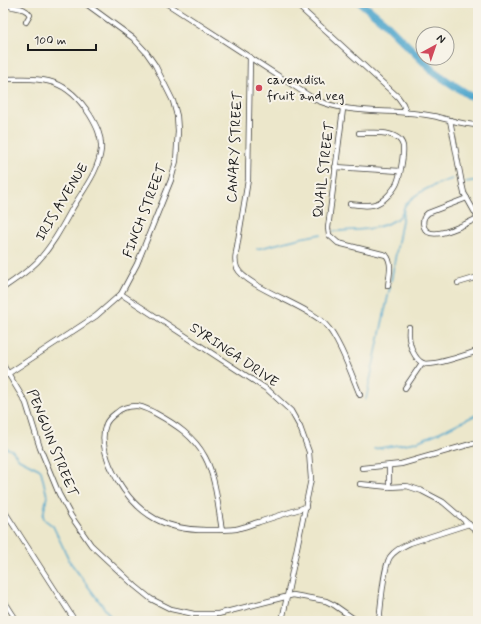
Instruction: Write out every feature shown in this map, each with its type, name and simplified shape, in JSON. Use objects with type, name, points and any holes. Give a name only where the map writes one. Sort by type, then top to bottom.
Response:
[{"type":"street","points":[[4,3],[8,6],[27,11],[30,15],[26,22]]},
{"type":"street","name":"FINCH STREET","points":[[3,377],[96,316],[116,300],[121,294],[137,264],[171,180],[178,146],[177,116],[173,101],[155,65],[139,44],[85,3]]},
{"type":"street","points":[[166,3],[314,99],[325,104],[343,109],[433,116],[464,124],[478,125]]},
{"type":"street","points":[[295,3],[398,97],[403,104],[406,113]]},
{"type":"street","name":"CANARY STREET","points":[[250,57],[248,180],[235,260],[238,269],[251,280],[313,315],[326,325],[338,345],[360,395]]},
{"type":"street","name":"IRIS AVENUE","points":[[3,79],[30,78],[49,81],[71,91],[84,105],[96,124],[101,141],[101,149],[97,166],[45,253],[30,268],[3,288]]},
{"type":"street","name":"QUAIL STREET","points":[[343,109],[328,228],[329,235],[338,243],[386,255],[390,260],[388,286]]},
{"type":"street","points":[[450,120],[460,176],[467,198],[478,218],[457,228],[435,234],[429,233],[424,227],[424,217],[428,213],[467,198]]},
{"type":"street","points":[[350,204],[373,205],[381,202],[396,185],[403,152],[403,145],[399,139],[391,134],[359,133]]},
{"type":"street","points":[[335,167],[400,171]]},
{"type":"street","points":[[458,283],[478,277]]},
{"type":"street","name":"SYRINGA DRIVE","points":[[121,294],[268,390],[291,411],[305,438],[309,452],[311,479],[282,621]]},
{"type":"street","points":[[409,328],[408,336],[410,345],[417,358],[422,363],[435,364],[478,351]]},
{"type":"street","points":[[405,388],[422,363]]},
{"type":"street","name":"PENGUIN STREET","points":[[3,365],[26,404],[40,448],[59,494],[71,516],[91,546],[135,586],[152,599],[171,609],[194,614],[218,614],[293,595],[326,601],[357,621]]},
{"type":"street","points":[[222,530],[208,463],[194,441],[171,422],[151,411],[136,406],[120,410],[111,416],[106,424],[103,435],[111,469],[131,500],[147,515],[163,524],[188,530],[222,530],[237,529],[306,507]]},
{"type":"street","points":[[362,468],[389,466],[408,462],[478,442]]},
{"type":"street","points":[[389,466],[389,487]]},
{"type":"street","points":[[360,484],[389,487],[407,486],[422,491],[443,502],[478,532]]},
{"type":"street","points":[[3,509],[75,621]]},
{"type":"street","points":[[379,621],[386,565],[393,553],[410,543],[468,524]]},
{"type":"street","points":[[3,599],[17,621]]},
{"type":"waterway","points":[[361,3],[383,21],[435,73],[478,101]]},
{"type":"waterway","points":[[334,231],[374,228],[389,223],[399,218],[410,199],[433,186],[452,179]]},
{"type":"waterway","points":[[466,182],[478,180]]},
{"type":"waterway","points":[[391,281],[404,209]]},
{"type":"waterway","points":[[257,249],[321,234]]},
{"type":"waterway","points":[[366,399],[390,287]]},
{"type":"waterway","points":[[374,449],[416,442],[478,414]]},
{"type":"waterway","points":[[3,447],[12,450],[19,459],[41,471],[47,496],[43,516],[45,520],[53,526],[70,562],[114,621]]},
{"type":"place","name":"cavendish fruit and veg","points":[[259,88]]}]
